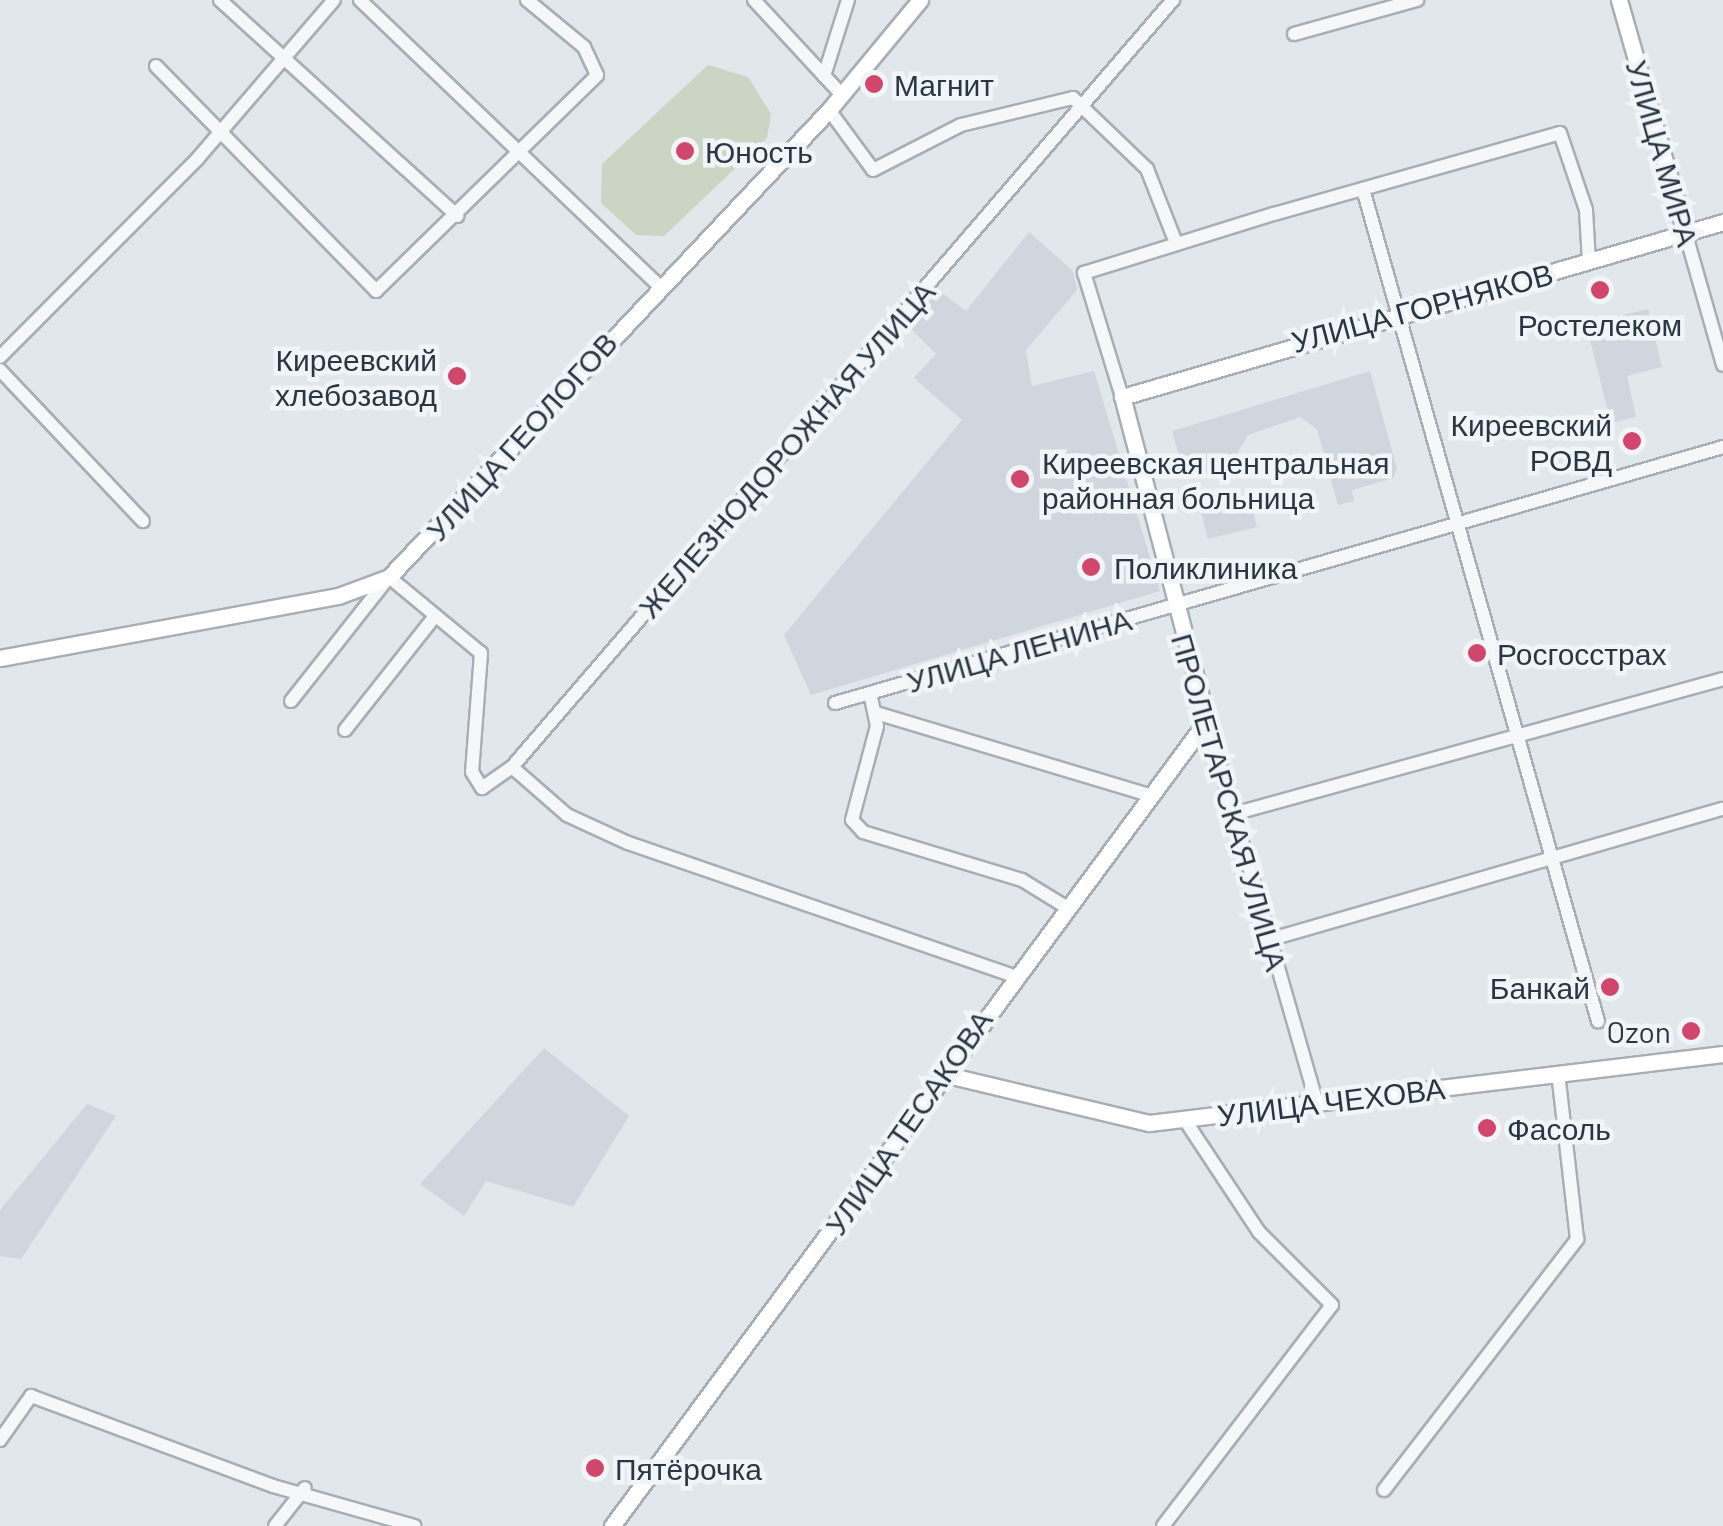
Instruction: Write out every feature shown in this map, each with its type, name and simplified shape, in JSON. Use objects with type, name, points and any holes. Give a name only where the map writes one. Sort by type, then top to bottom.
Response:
[{"type":"main road","name":"УЛИЦА ГЕОЛОГОВ","points":[[0,658],[338,596],[389,577],[658,285],[829,110],[920,0]]},
{"type":"main road","name":"УЛИЦА МИРА","points":[[1620,0],[1686,235]]},
{"type":"main road","name":"УЛИЦА ГОРНЯКОВ","points":[[1122,397],[1399,312],[1723,222]]},
{"type":"main road","name":"ПРОЛЕТАРСКАЯ УЛИЦА","points":[[1122,397],[1207,720]]},
{"type":"main road","name":"УЛИЦА ТЕСАКОВА","points":[[612,1526],[1011,975],[1207,720]]},
{"type":"main road","name":"УЛИЦА ЧЕХОВА","points":[[943,1074],[1125,1120],[1185,1120],[1316,1100],[1723,1054]]},
{"type":"street","points":[[220,0],[458,216]]},
{"type":"street","points":[[0,357],[217,132],[334,0]]},
{"type":"street","points":[[360,0],[520,147],[658,285]]},
{"type":"street","points":[[156,66],[376,291],[458,216],[595,67],[527,0]]},
{"type":"street","points":[[754,0],[842,94]]},
{"type":"street","points":[[824,76],[848,0]]},
{"type":"street","name":"ЖЕЛЕЗНОДОРОЖНАЯ УЛИЦА","points":[[436,616],[481,654],[472,772],[482,788],[512,767],[1173,0]]},
{"type":"street","points":[[1294,34],[1418,0]]},
{"type":"street","points":[[829,110],[872,170],[961,125],[1064,96],[1084,104],[1147,169],[1176,243],[1560,133],[1586,210],[1589,262]]},
{"type":"street","points":[[1363,189],[1598,1021]]},
{"type":"street","name":"УЛИЦА МИРА","points":[[1686,235],[1723,364]]},
{"type":"street","name":"ПРОЛЕТАРСКАЯ УЛИЦА","points":[[1122,397],[1084,273],[1176,243]]},
{"type":"street","points":[[0,370],[143,521]]},
{"type":"street","name":"УЛИЦА ЛЕНИНА","points":[[835,703],[1723,447]]},
{"type":"street","points":[[291,702],[389,577],[436,616],[345,730]]},
{"type":"street","points":[[1233,814],[1723,679]]},
{"type":"street","points":[[870,694],[876,713],[852,820],[862,832],[1022,880],[1063,905]]},
{"type":"street","points":[[876,713],[1150,795]]},
{"type":"street","name":"ПРОЛЕТАРСКАЯ УЛИЦА","points":[[1207,720],[1316,1100]]},
{"type":"street","points":[[512,767],[566,815],[628,843],[1011,975]]},
{"type":"street","points":[[1268,940],[1723,808]]},
{"type":"street","points":[[1384,1490],[1577,1239],[1558,1073]]},
{"type":"street","points":[[1164,1526],[1332,1304],[1259,1232],[1185,1120]]},
{"type":"street","points":[[0,1440],[31,1396],[273,1486],[304,1488],[391,1523],[414,1526]]},
{"type":"street","points":[[275,1526],[304,1488]]},
{"type":"shaded area","name":"Киреевская центральная районная больница","points":[[1029,232],[1073,271],[1077,290],[1026,350],[1032,386],[1094,371],[1160,591],[811,695],[784,635],[962,420],[914,378],[936,354],[907,325],[938,290],[966,311]]},
{"type":"shaded area","points":[[1648,309],[1662,367],[1627,376],[1636,417],[1611,423],[1586,324]]},
{"type":"shaded area","points":[[1370,371],[1397,469],[1393,478],[1352,490],[1354,501],[1338,505],[1317,429],[1300,417],[1248,435],[1231,464],[1185,478],[1172,431]]},
{"type":"shaded area","points":[[1249,495],[1257,527],[1208,539],[1200,507]]},
{"type":"shaded area","points":[[544,1048],[629,1116],[573,1207],[486,1181],[464,1216],[420,1184]]},
{"type":"shaded area","points":[[87,1104],[116,1116],[21,1259],[0,1256],[0,1210]]},
{"type":"green space","name":"Юность","points":[[708,65],[748,77],[771,114],[767,138],[664,236],[636,235],[601,203],[602,164]]},
{"type":"place","name":"Магнит","points":[[874,84]]},
{"type":"place","name":"Юность","points":[[685,151]]},
{"type":"place","name":"Ростелеком","points":[[1600,290]]},
{"type":"place","name":"Киреевский хлебозавод","points":[[457,376]]},
{"type":"place","name":"Киреевский РОВД","points":[[1632,441]]},
{"type":"place","name":"Киреевская центральная районная больница","points":[[1020,479]]},
{"type":"place","name":"Поликлиника","points":[[1091,567]]},
{"type":"place","name":"Росгосстрах","points":[[1477,653]]},
{"type":"place","name":"Банкай","points":[[1610,987]]},
{"type":"place","name":"Ozon","points":[[1691,1031]]},
{"type":"place","name":"Фасоль","points":[[1487,1128]]},
{"type":"place","name":"Пятёрочка","points":[[595,1468]]}]
